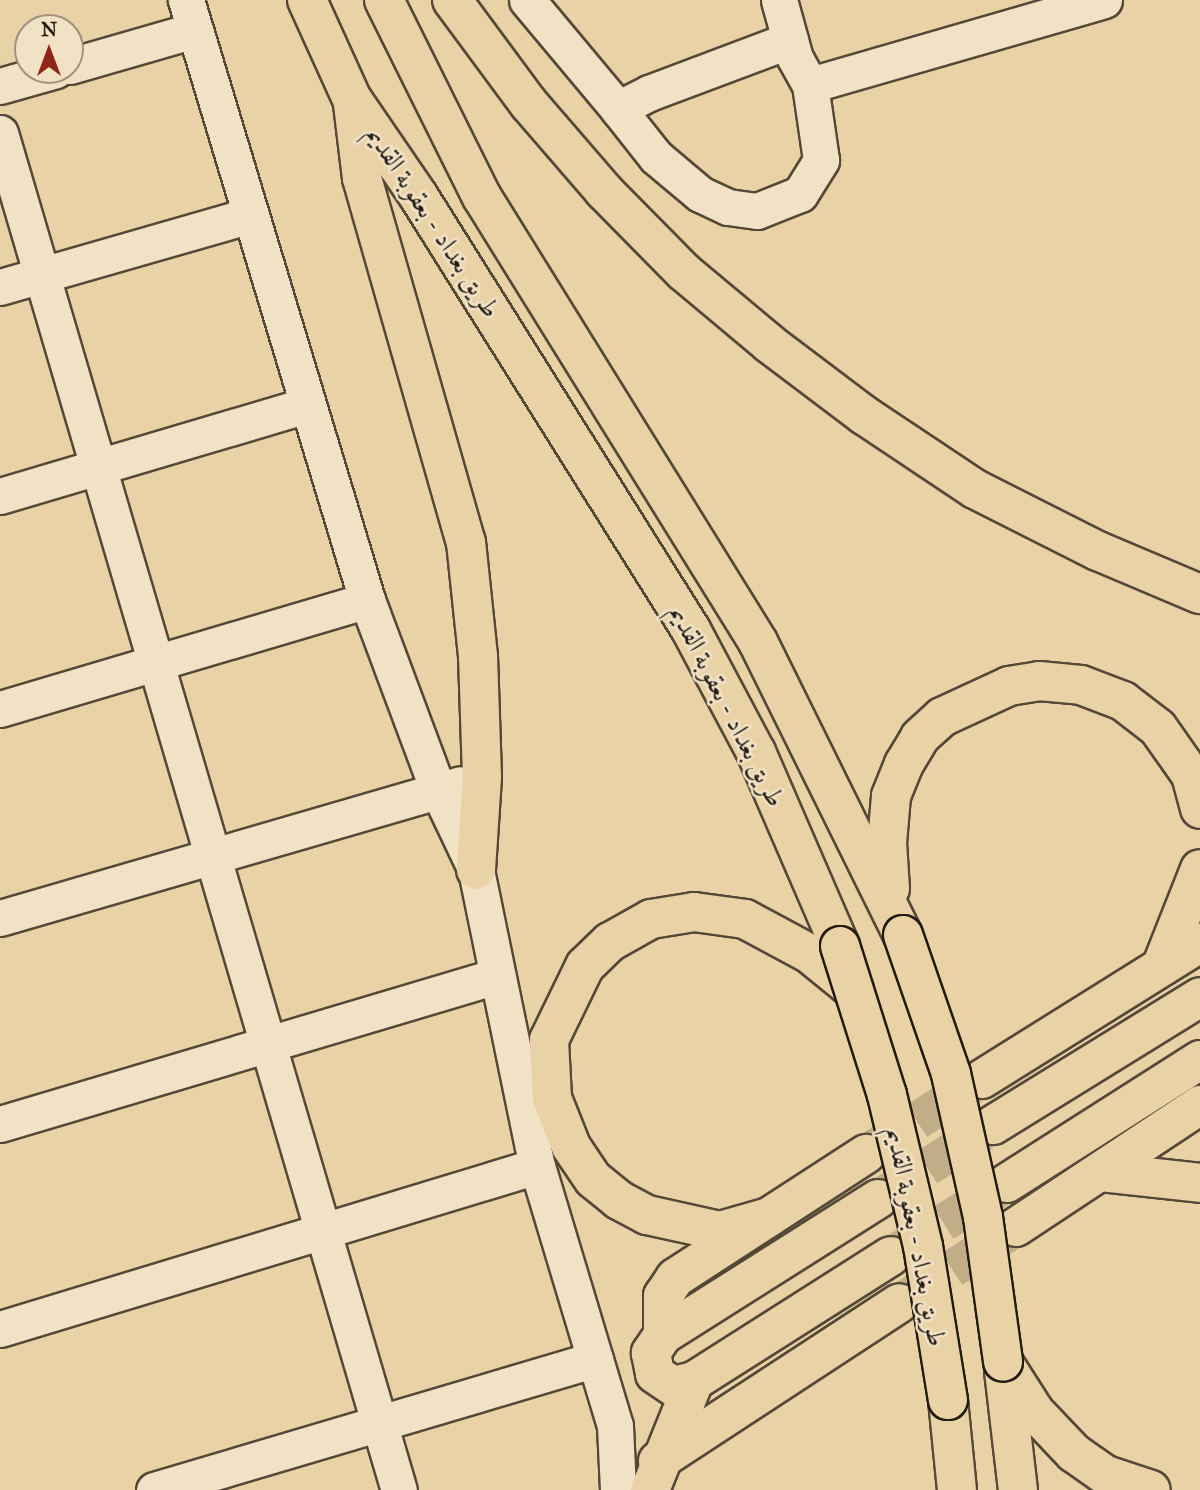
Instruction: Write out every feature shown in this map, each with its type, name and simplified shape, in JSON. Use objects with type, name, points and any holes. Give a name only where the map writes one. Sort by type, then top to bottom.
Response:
[{"type":"main road","name":"طريق بغداد - بعقوبة القديم","points":[[307,0],[352,99],[691,630],[756,752],[840,946],[887,1095],[923,1246],[957,1490]]},
{"type":"main road","name":"طريق بغداد - بعقوبة القديم","points":[[384,0],[482,197],[758,642],[891,905],[951,1074],[983,1217],[1018,1490]]},
{"type":"main road","points":[[452,0],[529,104],[604,191],[684,272],[770,344],[864,415],[975,488],[1098,551],[1200,594]]},
{"type":"main road","points":[[352,99],[362,178],[466,542],[478,656],[482,778],[476,870]]},
{"type":"main road","points":[[891,905],[887,844],[891,796],[919,737],[942,716],[979,696],[1039,681],[1081,685],[1123,701],[1158,728],[1191,775],[1200,809]]},
{"type":"main road","points":[[1162,965],[1200,869]]},
{"type":"main road","points":[[769,1217],[720,1231],[647,1215],[593,1179],[570,1146],[552,1098],[549,1040],[584,966],[610,942],[651,919],[694,912],[745,919],[810,954],[854,990]]},
{"type":"main road","points":[[982,1079],[1200,943]]},
{"type":"main road","points":[[993,1125],[1200,997]]},
{"type":"main road","points":[[1007,1182],[1200,1060]]},
{"type":"main road","points":[[1016,1227],[1200,1105]]},
{"type":"main road","points":[[663,1335],[662,1304],[670,1283],[866,1154]]},
{"type":"main road","points":[[1101,1172],[1200,1183]]},
{"type":"main road","points":[[878,1199],[663,1335],[651,1353],[655,1374],[673,1385],[694,1381],[891,1256]]},
{"type":"main road","points":[[654,1476],[899,1303]]},
{"type":"main road","points":[[1003,1362],[1035,1412],[1074,1453],[1106,1475],[1151,1490]]},
{"type":"main road","points":[[654,1476],[694,1381]]},
{"type":"street","points":[[527,0],[656,157],[700,194],[728,207],[757,211],[800,194],[821,160],[810,85],[790,40],[779,0]]},
{"type":"street","points":[[810,85],[1104,0]]},
{"type":"street","points":[[84,60],[190,15],[367,600],[438,790],[476,870],[537,1166],[615,1426],[618,1490]]},
{"type":"street","points":[[618,109],[790,40]]},
{"type":"street","points":[[0,133],[400,1490]]},
{"type":"street","points":[[0,287],[251,215]]},
{"type":"street","points":[[0,496],[308,405]]},
{"type":"street","points":[[0,709],[367,600]]},
{"type":"street","points":[[0,918],[482,778]]},
{"type":"street","points":[[0,1124],[497,976]]},
{"type":"street","points":[[0,1329],[537,1166]]},
{"type":"street","points":[[154,1490],[595,1359]]},
{"type":"tunnel","points":[[869,1152],[982,1079]]},
{"type":"tunnel","points":[[879,1198],[993,1125]]},
{"type":"tunnel","points":[[895,1253],[1007,1183]]},
{"type":"tunnel","points":[[904,1300],[1012,1230]]}]
